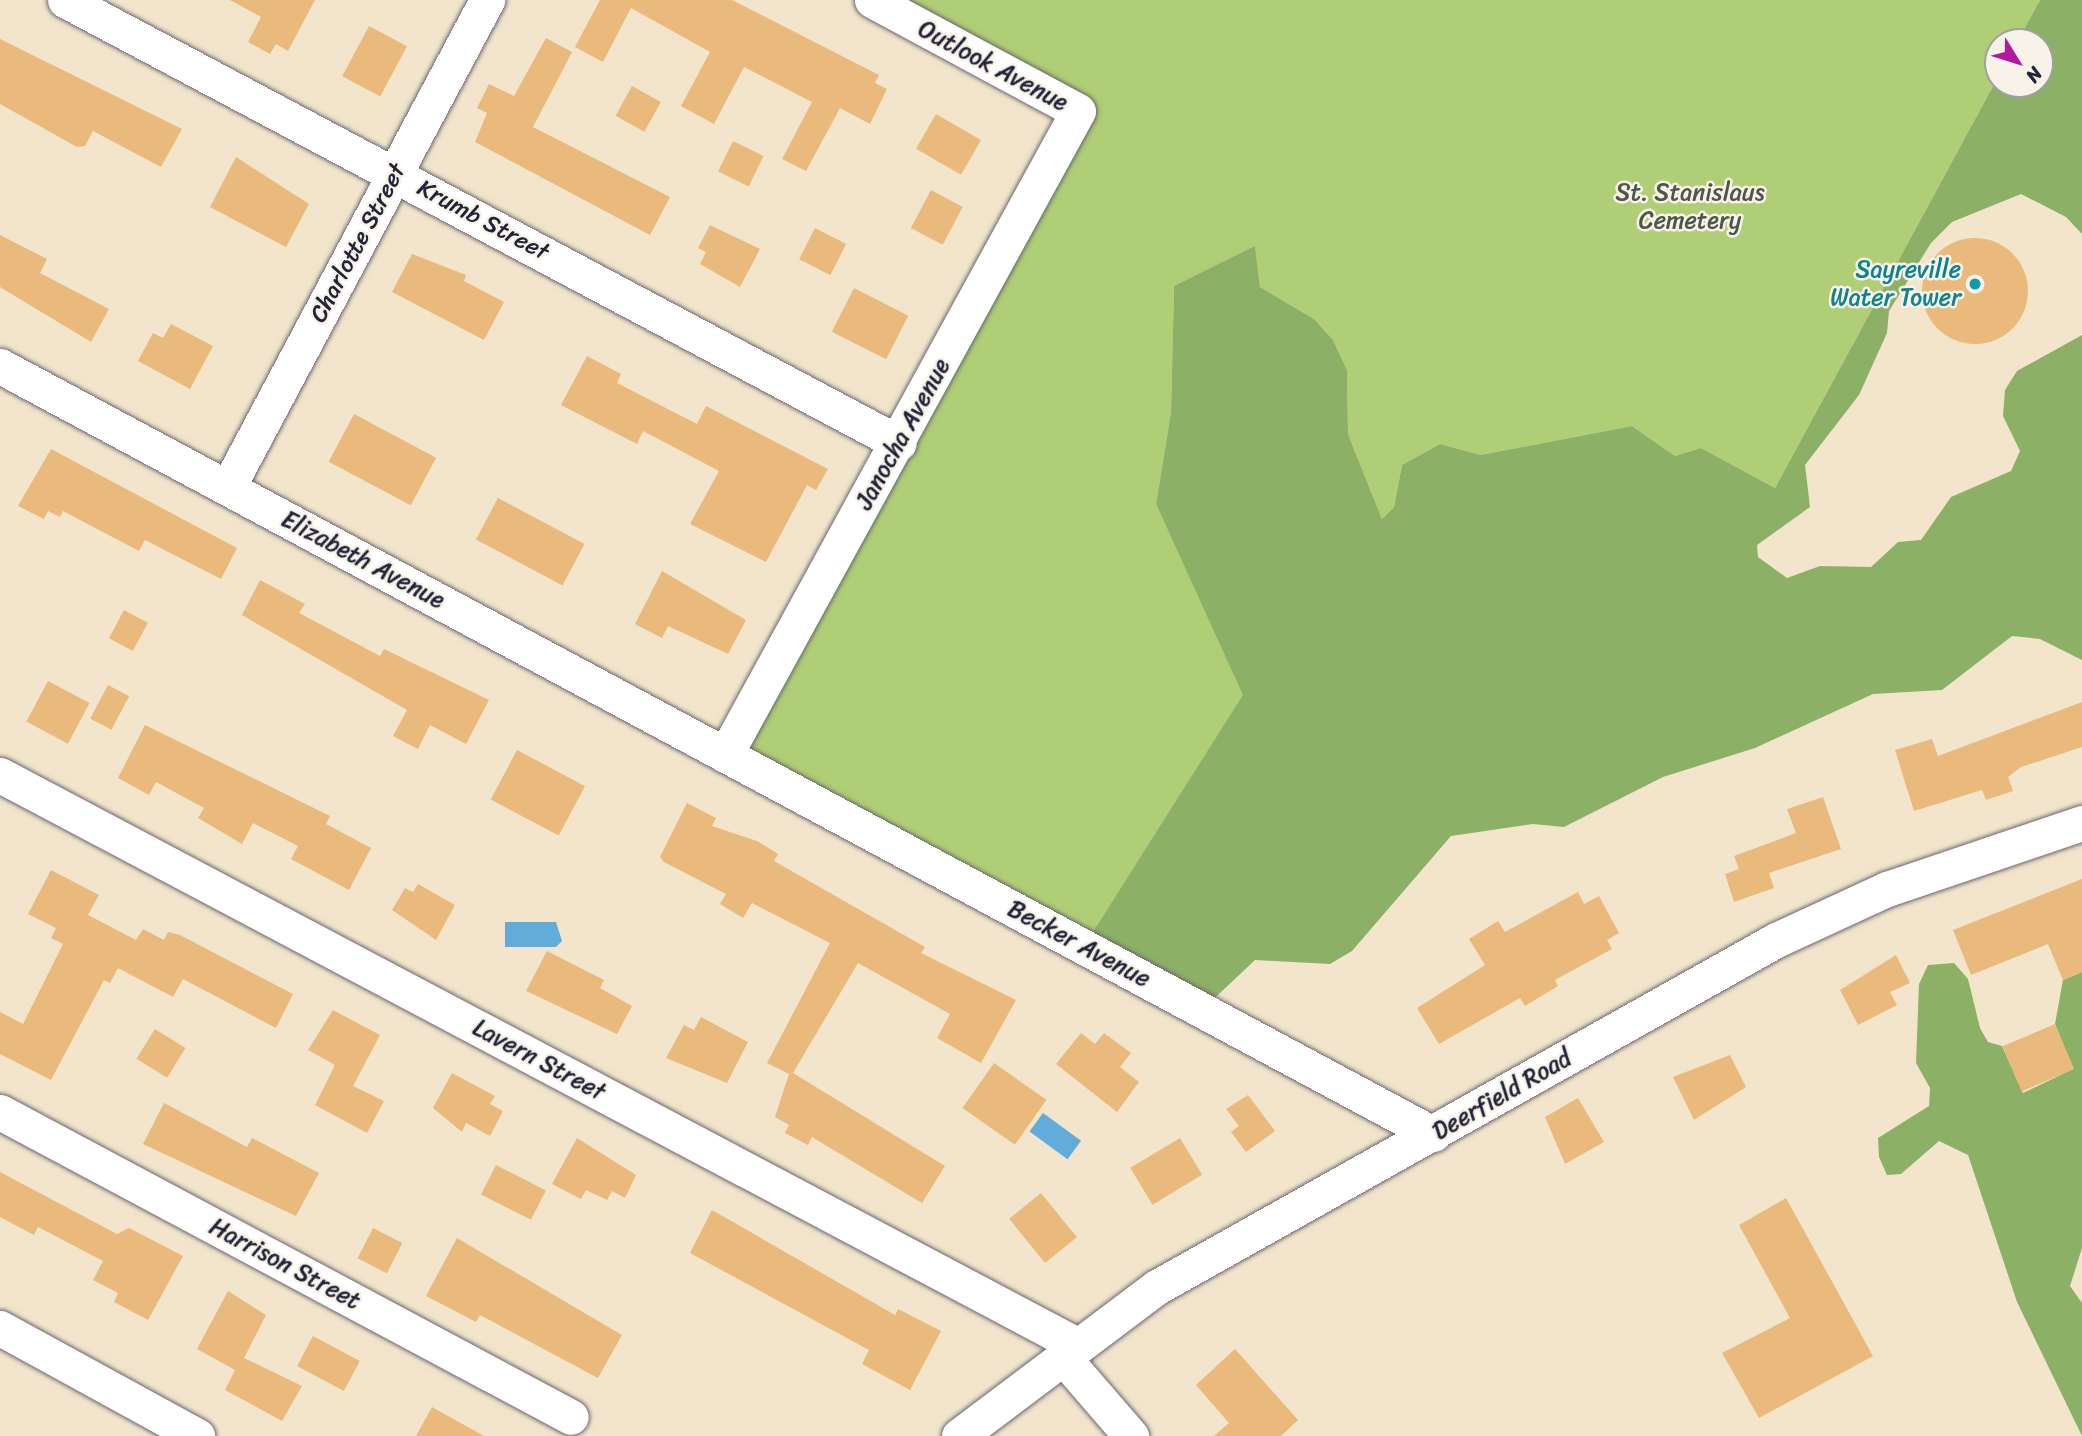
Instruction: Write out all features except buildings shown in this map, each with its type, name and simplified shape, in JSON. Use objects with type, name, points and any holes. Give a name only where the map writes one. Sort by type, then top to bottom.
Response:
[{"type":"street","name":"Krumb Street","points":[[65,0],[899,443]]},
{"type":"street","name":"Charlotte Street","points":[[228,487],[487,0]]},
{"type":"street","name":"Outlook Avenue","points":[[872,0],[1078,111]]},
{"type":"street","name":"Janocha Avenue","points":[[725,755],[899,443],[1078,111]]},
{"type":"street","name":"Elizabeth Avenue","points":[[0,366],[725,755]]},
{"type":"street","name":"Becker Avenue","points":[[725,755],[1433,1134]]},
{"type":"street","name":"Lavern Street","points":[[0,775],[1070,1351]]},
{"type":"street","name":"Deerfield Road","points":[[959,1436],[1157,1287],[1776,940],[1887,889],[2082,822]]},
{"type":"street","name":"Harrison Street","points":[[0,1112],[571,1417]]},
{"type":"street","points":[[0,1328],[197,1436]]},
{"type":"street","points":[[1070,1351],[1131,1436]]},
{"type":"green space","name":"St. Stanislaus Cemetery","points":[[872,0],[2040,0],[2025,28],[1984,28],[1984,98],[1987,98],[1775,488],[1701,448],[1675,456],[1632,426],[1481,455],[1440,444],[1402,465],[1394,507],[1382,519],[1348,434],[1347,370],[1333,340],[1314,319],[1260,287],[1255,247],[1174,286],[1171,412],[1156,504],[1244,695],[1084,946],[725,755],[1078,112]]},
{"type":"green space","points":[[2040,0],[2082,0],[2082,234],[2066,217],[2021,194],[1952,222],[1931,243],[1889,311],[1887,333],[1859,395],[1805,465],[1810,507],[1757,545],[1758,557],[1787,578],[1820,566],[1871,567],[1898,542],[1921,540],[1951,497],[2011,471],[2020,451],[2003,416],[2005,390],[2017,371],[2082,335],[2082,660],[2040,639],[2012,636],[1942,690],[1873,694],[1755,748],[1663,777],[1564,827],[1533,824],[1451,836],[1352,951],[1330,964],[1255,960],[1202,1010],[1084,946],[1243,695],[1156,504],[1171,412],[1174,286],[1255,246],[1260,287],[1314,319],[1333,340],[1347,370],[1348,434],[1382,519],[1394,507],[1402,465],[1440,444],[1481,455],[1632,426],[1675,456],[1701,448],[1775,488],[1987,98],[2054,98],[2054,28],[2025,28]]},
{"type":"green space","points":[[1954,963],[1968,979],[1980,1028],[1988,1042],[2002,1046],[2023,1093],[2073,1069],[2055,1024],[2063,980],[2082,972],[2082,1248],[2070,1286],[2082,1303],[2082,1436],[2017,1302],[1968,1155],[1939,1141],[1901,1174],[1887,1175],[1879,1157],[1878,1138],[1929,1106],[1930,1088],[1916,1063],[1919,984],[1928,965]]},
{"type":"water","points":[[505,922],[556,922],[562,941],[556,947],[505,947]]},
{"type":"water","points":[[1043,1113],[1081,1141],[1068,1159],[1029,1132]]},
{"type":"place","name":"Sayreville Water Tower","points":[[1975,284]]}]
